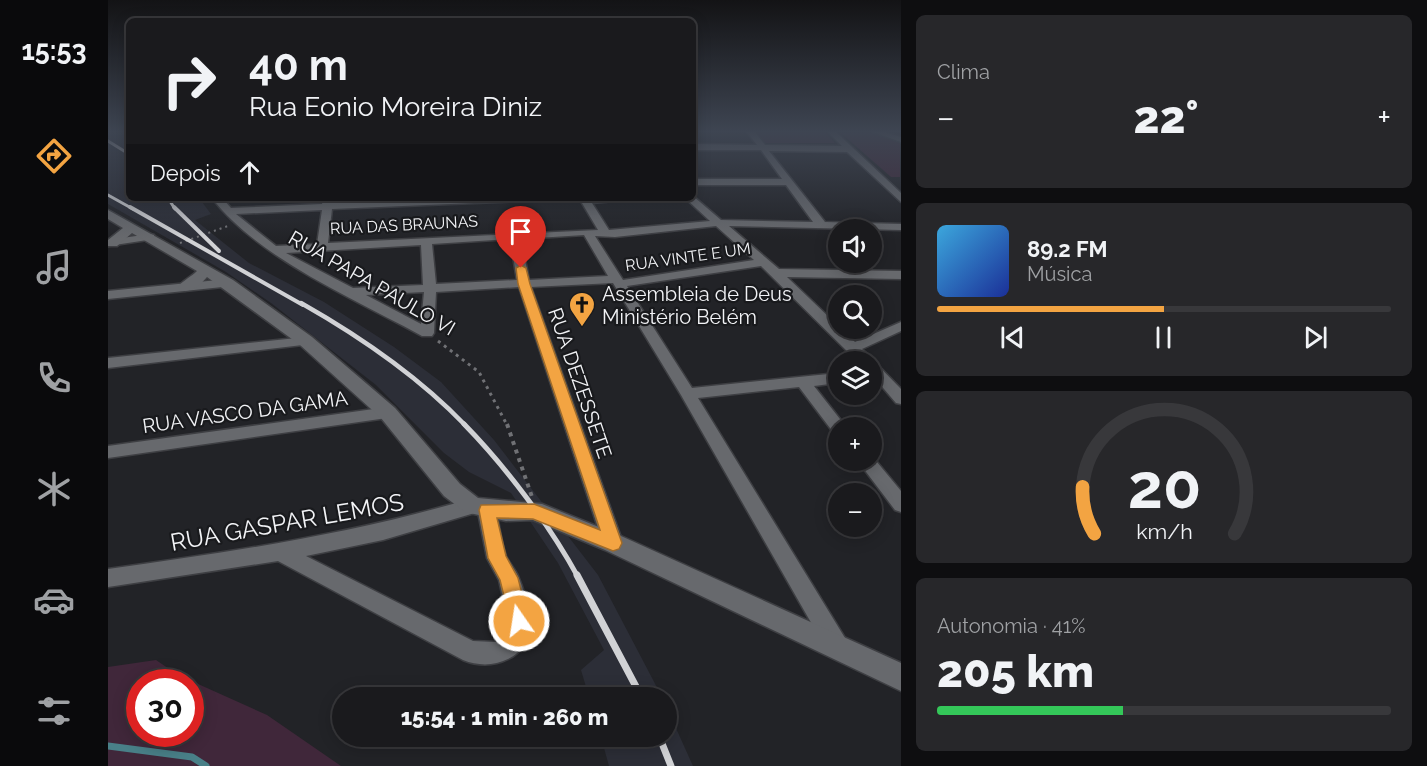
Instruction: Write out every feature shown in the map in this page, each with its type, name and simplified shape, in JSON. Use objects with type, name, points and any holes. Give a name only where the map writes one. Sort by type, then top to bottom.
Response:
[{"type":"main road","points":[[108,214],[228,283],[306,341],[387,413],[452,490],[480,508],[534,512],[613,543],[900,676]]},
{"type":"main road","points":[[110,243],[132,227]]},
{"type":"main road","points":[[185,287],[206,270]]},
{"type":"street","points":[[778,168],[822,226]]},
{"type":"street","points":[[870,168],[900,199]]},
{"type":"street","points":[[882,179],[900,179]]},
{"type":"street","points":[[696,182],[789,182]]},
{"type":"street","name":"RUA PAPA PAULO VI","points":[[220,201],[226,211],[273,250],[427,333]]},
{"type":"street","points":[[226,211],[328,203],[406,201]]},
{"type":"street","points":[[587,201],[606,234]]},
{"type":"street","points":[[693,201],[776,273],[858,351]]},
{"type":"street","points":[[322,247],[328,203]]},
{"type":"street","name":"RUA DAS BRAUNAS","points":[[273,250],[587,232],[606,234],[716,223],[900,227]]},
{"type":"street","points":[[587,232],[688,394],[838,648]]},
{"type":"street","name":"RUA DEZESSETE","points":[[514,236],[524,284],[613,543]]},
{"type":"street","points":[[110,243],[150,237]]},
{"type":"street","points":[[426,240],[430,289],[427,333]]},
{"type":"street","name":"RUA VINTE E UM","points":[[352,292],[617,281],[763,262]]},
{"type":"street","points":[[776,273],[900,276]]},
{"type":"street","points":[[108,295],[228,283]]},
{"type":"street","points":[[855,347],[900,326]]},
{"type":"street","points":[[108,363],[306,341]]},
{"type":"street","points":[[688,394],[828,379]]},
{"type":"street","points":[[882,379],[900,399]]},
{"type":"street","points":[[803,382],[830,417]]},
{"type":"street","name":"RUA VASCO DA GAMA","points":[[108,452],[387,413]]},
{"type":"street","points":[[874,471],[900,505]]},
{"type":"street","points":[[283,554],[471,652],[496,653],[509,647],[516,640],[519,621],[509,578],[497,558],[480,508]]},
{"type":"street","name":"RUA GASPAR LEMOS","points":[[108,578],[283,554],[480,508]]},
{"type":"path","points":[[167,248],[238,222]]},
{"type":"path","name":"RUA PAPA PAULO VI","points":[[427,333],[477,370],[487,386],[528,478],[534,512]]},
{"type":"shaded area","points":[[108,168],[126,168],[126,201],[201,201],[211,214],[195,220],[249,263],[324,302],[394,347],[441,382],[494,440],[598,575],[657,687],[586,687],[581,670],[604,650],[558,563],[511,493],[469,472],[444,453],[376,385],[271,303],[226,272],[108,204]]},
{"type":"shaded area","points":[[880,168],[900,168],[900,177],[891,177]]},
{"type":"shaded area","points":[[156,660],[169,669],[126,669],[126,747],[204,747],[204,687],[267,715],[341,766],[108,766],[108,667]]},
{"type":"shaded area","points":[[677,730],[693,766],[609,766],[604,747],[677,747]]},
{"type":"waterway","points":[[108,746],[192,757],[206,766]]},
{"type":"railway","points":[[108,195],[133,209]]},
{"type":"railway","points":[[170,201],[175,209]]},
{"type":"railway","points":[[130,207],[303,305]]},
{"type":"railway","points":[[174,207],[219,251]]},
{"type":"railway","points":[[301,303],[388,358],[428,390],[464,424]]},
{"type":"railway","points":[[464,424],[526,497],[578,577]]},
{"type":"railway","points":[[577,575],[636,687]]},
{"type":"railway","points":[[663,747],[671,766]]},
{"type":"place","name":"Assembleia de Deus Ministério Belém","points":[[582,328]]},
{"type":"route","points":[[519,621],[509,578],[497,558],[487,510],[534,512],[613,543],[524,284],[521,268]]}]
